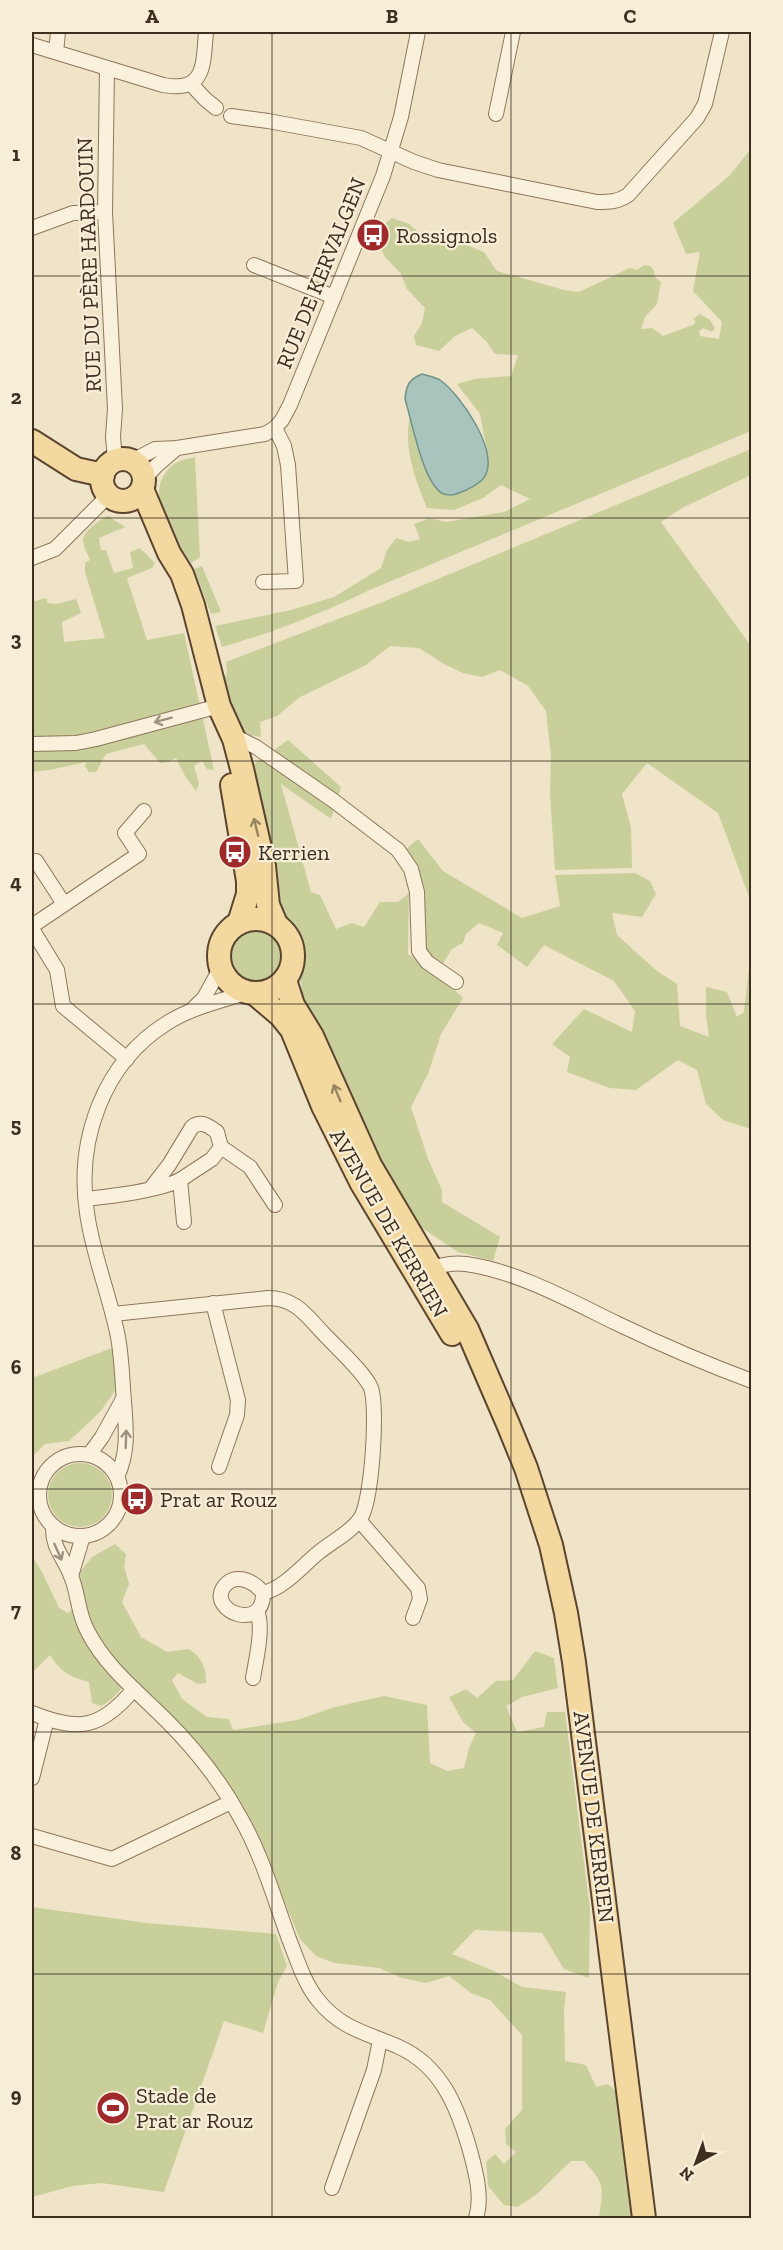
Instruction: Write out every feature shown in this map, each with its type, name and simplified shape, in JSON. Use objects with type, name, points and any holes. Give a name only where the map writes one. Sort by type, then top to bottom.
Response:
[{"type":"main road","points":[[32,441],[76,469],[123,480],[169,553],[188,589],[228,739],[261,850],[268,905],[276,924],[291,944],[293,956],[291,969],[285,980],[266,992],[251,993],[231,984],[221,967],[219,957],[220,946],[231,929],[239,923],[258,919],[276,924]]},
{"type":"main road","points":[[228,739],[248,881],[248,894],[239,923]]},
{"type":"main road","name":"AVENUE DE KERRIEN","points":[[285,980],[290,998],[312,1036],[370,1165],[424,1272],[508,1424],[526,1468],[545,1527],[566,1613],[576,1674],[644,2218]]},
{"type":"main road","name":"AVENUE DE KERRIEN","points":[[251,993],[280,1015],[292,1030],[323,1106],[361,1182],[424,1272]]},
{"type":"street","points":[[56,52],[58,32]]},
{"type":"street","points":[[32,45],[163,85],[181,87],[191,84],[201,71],[206,32]]},
{"type":"street","name":"RUE DE KERVALGEN","points":[[275,428],[290,405],[382,176],[401,117],[418,32]]},
{"type":"street","points":[[496,114],[513,32]]},
{"type":"street","points":[[231,116],[361,138],[414,162],[456,173],[597,202],[620,200],[640,182],[697,118],[708,95],[722,32]]},
{"type":"street","name":"RUE DU PÈRE HARDOUIN","points":[[107,68],[105,212],[114,432],[123,480]]},
{"type":"street","points":[[191,84],[216,108]]},
{"type":"street","points":[[32,228],[80,212],[105,212]]},
{"type":"street","points":[[254,265],[333,297]]},
{"type":"street","points":[[32,558],[55,549],[155,448],[177,448],[196,443],[258,436],[275,428],[284,446],[288,465],[296,581],[263,582]]},
{"type":"street","points":[[123,480],[156,466],[177,448]]},
{"type":"street","points":[[32,744],[96,739],[218,703]]},
{"type":"street","points":[[228,739],[245,741],[256,747],[334,801],[398,850],[411,869],[417,892],[419,951],[427,962],[456,982]]},
{"type":"street","points":[[127,1059],[63,1006],[57,970],[32,928],[139,854],[125,833],[144,811]]},
{"type":"street","points":[[32,864],[36,861],[64,904]]},
{"type":"street","points":[[117,1477],[123,1465],[127,1443],[123,1371],[112,1314],[91,1238],[86,1199],[85,1162],[91,1126],[105,1090],[127,1059],[155,1032],[191,1010],[204,998],[221,967]]},
{"type":"street","points":[[191,1010],[251,993]]},
{"type":"street","points":[[152,1188],[169,1165],[189,1130],[195,1125],[206,1124],[217,1132],[221,1147],[250,1167],[275,1205]]},
{"type":"street","points":[[86,1199],[152,1188],[180,1180],[212,1159],[221,1147]]},
{"type":"street","points":[[180,1180],[184,1222]]},
{"type":"street","points":[[424,1272],[447,1264],[466,1264],[518,1279],[752,1381]]},
{"type":"street","points":[[112,1314],[268,1298],[286,1300],[305,1314],[371,1387],[374,1410],[368,1500],[360,1520],[276,1588],[263,1593]]},
{"type":"street","points":[[213,1303],[238,1400],[237,1415],[219,1467]]},
{"type":"street","points":[[89,1455],[123,1399]]},
{"type":"street","points":[[32,1522],[50,1523],[72,1536],[83,1536],[101,1531],[114,1518],[120,1501],[121,1492],[117,1477],[104,1462],[89,1455],[77,1454],[58,1459],[36,1486],[40,1508],[50,1523],[55,1546],[71,1576],[78,1608],[88,1633],[106,1659],[189,1745],[231,1802],[252,1841],[299,1966],[316,1998],[347,2026],[414,2056],[434,2073],[449,2092],[461,2122],[475,2172],[479,2203],[476,2218]]},
{"type":"street","points":[[360,1520],[418,1588],[420,1599],[413,1618]]},
{"type":"street","points":[[71,1576],[83,1536]]},
{"type":"street","points":[[243,1579],[252,1582],[263,1593],[263,1601],[257,1611],[251,1615],[236,1612],[215,1599],[228,1582],[243,1579]]},
{"type":"street","points":[[253,1678],[260,1627],[257,1611]]},
{"type":"street","points":[[32,1713],[66,1724],[94,1722],[108,1714],[134,1689]]},
{"type":"street","points":[[32,1778],[46,1719]]},
{"type":"street","points":[[32,1836],[112,1859],[231,1802]]},
{"type":"street","points":[[332,2188],[374,2070],[380,2040]]},
{"type":"green space","points":[[751,149],[751,431],[317,614],[222,647],[215,626],[291,610],[334,597],[381,568],[387,550],[396,538],[409,542],[420,539],[414,524],[430,518],[446,522],[504,512],[530,499],[501,485],[483,498],[454,510],[427,508],[409,451],[410,416],[429,478],[489,462],[480,414],[457,384],[474,379],[511,376],[518,355],[495,354],[486,341],[472,328],[455,336],[439,351],[416,345],[414,336],[422,323],[425,308],[407,289],[401,274],[386,258],[376,241],[378,229],[392,218],[409,224],[421,234],[439,234],[484,252],[497,271],[564,290],[579,292],[630,268],[637,270],[644,265],[650,266],[655,277],[661,282],[657,304],[645,317],[641,329],[652,328],[663,336],[693,325],[696,322],[693,319],[700,314],[710,320],[715,328],[712,332],[703,328],[699,331],[700,336],[719,339],[722,322],[693,291],[700,252],[686,254],[673,223],[729,176]]},
{"type":"green space","points":[[751,449],[751,475],[682,508],[661,522],[751,646],[751,902],[718,813],[647,763],[622,794],[631,827],[632,868],[555,870],[550,795],[551,756],[546,711],[528,686],[500,670],[482,677],[463,673],[419,648],[390,646],[366,665],[300,697],[277,716],[260,722],[261,737],[244,734],[234,722],[222,683],[227,672],[226,662],[380,603]]},
{"type":"green space","points":[[195,457],[200,557],[191,563],[163,514],[159,501],[159,488],[164,476],[173,465]]},
{"type":"green space","points":[[108,516],[125,527],[99,538],[101,550],[106,550],[114,573],[133,568],[130,552],[140,548],[155,563],[152,568],[127,578],[147,640],[184,633],[214,770],[207,769],[202,761],[194,766],[199,784],[196,791],[176,758],[160,763],[144,744],[106,754],[96,772],[89,772],[85,766],[86,762],[32,772],[32,602],[46,598],[48,603],[56,604],[76,599],[81,613],[62,622],[64,642],[105,638],[85,572],[85,563],[90,560],[83,540],[89,529]]},
{"type":"green space","points":[[202,566],[221,612],[211,614],[194,569]]},
{"type":"green space","points":[[288,740],[341,787],[331,819],[281,784],[311,892],[320,895],[336,929],[351,923],[364,927],[380,902],[398,902],[409,893],[408,954],[421,964],[425,918],[424,886],[406,849],[418,839],[443,871],[522,918],[560,906],[555,875],[635,873],[650,881],[656,894],[642,917],[612,913],[617,935],[657,971],[677,984],[680,1026],[709,1037],[706,987],[727,992],[737,1017],[744,1012],[751,949],[751,1129],[723,1120],[706,1104],[697,1070],[678,1060],[636,1090],[610,1088],[567,1072],[570,1057],[552,1044],[584,1009],[632,1032],[635,1011],[614,981],[544,945],[527,967],[497,945],[503,933],[479,923],[466,934],[463,943],[452,949],[437,973],[463,998],[441,1034],[428,1074],[411,1107],[428,1159],[442,1190],[442,1202],[500,1237],[493,1261],[458,1252],[422,1228],[406,1213],[300,1005],[302,985],[296,969],[297,951],[276,902],[250,767]]},
{"type":"green space","points":[[250,928],[260,928],[270,932],[278,940],[282,955],[278,970],[270,978],[260,982],[250,982],[240,978],[232,970],[228,960],[228,950],[232,940],[240,932]]},
{"type":"green space","points":[[112,1348],[117,1388],[100,1412],[69,1441],[45,1444],[32,1457],[32,1378]]},
{"type":"green space","points":[[80,1463],[98,1469],[106,1477],[112,1495],[106,1513],[98,1521],[80,1527],[62,1521],[54,1513],[48,1495],[54,1477],[62,1469]]},
{"type":"green space","points":[[115,1544],[126,1554],[124,1566],[129,1584],[122,1602],[141,1637],[167,1652],[189,1649],[198,1656],[204,1668],[206,1683],[198,1684],[178,1673],[172,1680],[182,1699],[207,1717],[229,1719],[233,1730],[297,1720],[335,1707],[384,1696],[427,1705],[430,1763],[447,1771],[464,1768],[476,1733],[463,1722],[449,1697],[466,1689],[477,1698],[496,1681],[513,1680],[535,1651],[554,1658],[558,1688],[522,1697],[506,1706],[517,1732],[544,1727],[547,1712],[565,1712],[590,1909],[589,1978],[564,1969],[542,1933],[475,1930],[452,1954],[494,1971],[522,1987],[566,1992],[565,2061],[586,2065],[596,2087],[608,2084],[620,2095],[639,2218],[599,2218],[601,2187],[596,2176],[584,2161],[571,2161],[536,2195],[517,2207],[504,2205],[488,2186],[486,2162],[495,2154],[504,2164],[516,2152],[506,2144],[505,2129],[522,2110],[522,2035],[490,2000],[471,1993],[449,1976],[426,1983],[402,1978],[379,1968],[334,1963],[316,1956],[300,1939],[260,1843],[131,1678],[106,1704],[101,1706],[92,1703],[89,1682],[66,1673],[50,1655],[32,1673],[32,1556],[59,1608],[68,1613],[83,1599],[79,1573],[92,1557]]},
{"type":"green space","name":"Stade de Prat ar Rouz","points":[[32,1907],[147,1923],[276,1934],[287,1966],[278,1982],[263,2033],[224,2021],[164,2192],[101,2183],[73,2186],[32,2197]]},
{"type":"water","points":[[422,374],[438,379],[458,398],[476,426],[488,455],[488,468],[483,479],[456,494],[440,492],[432,483],[418,448],[405,399],[409,384]]},
{"type":"place","name":"Rossignols","points":[[373,235]]},
{"type":"place","name":"Kerrien","points":[[235,852]]},
{"type":"place","name":"Prat ar Rouz","points":[[137,1499]]},
{"type":"place","name":"Stade de Prat ar Rouz","points":[[113,2108]]}]
